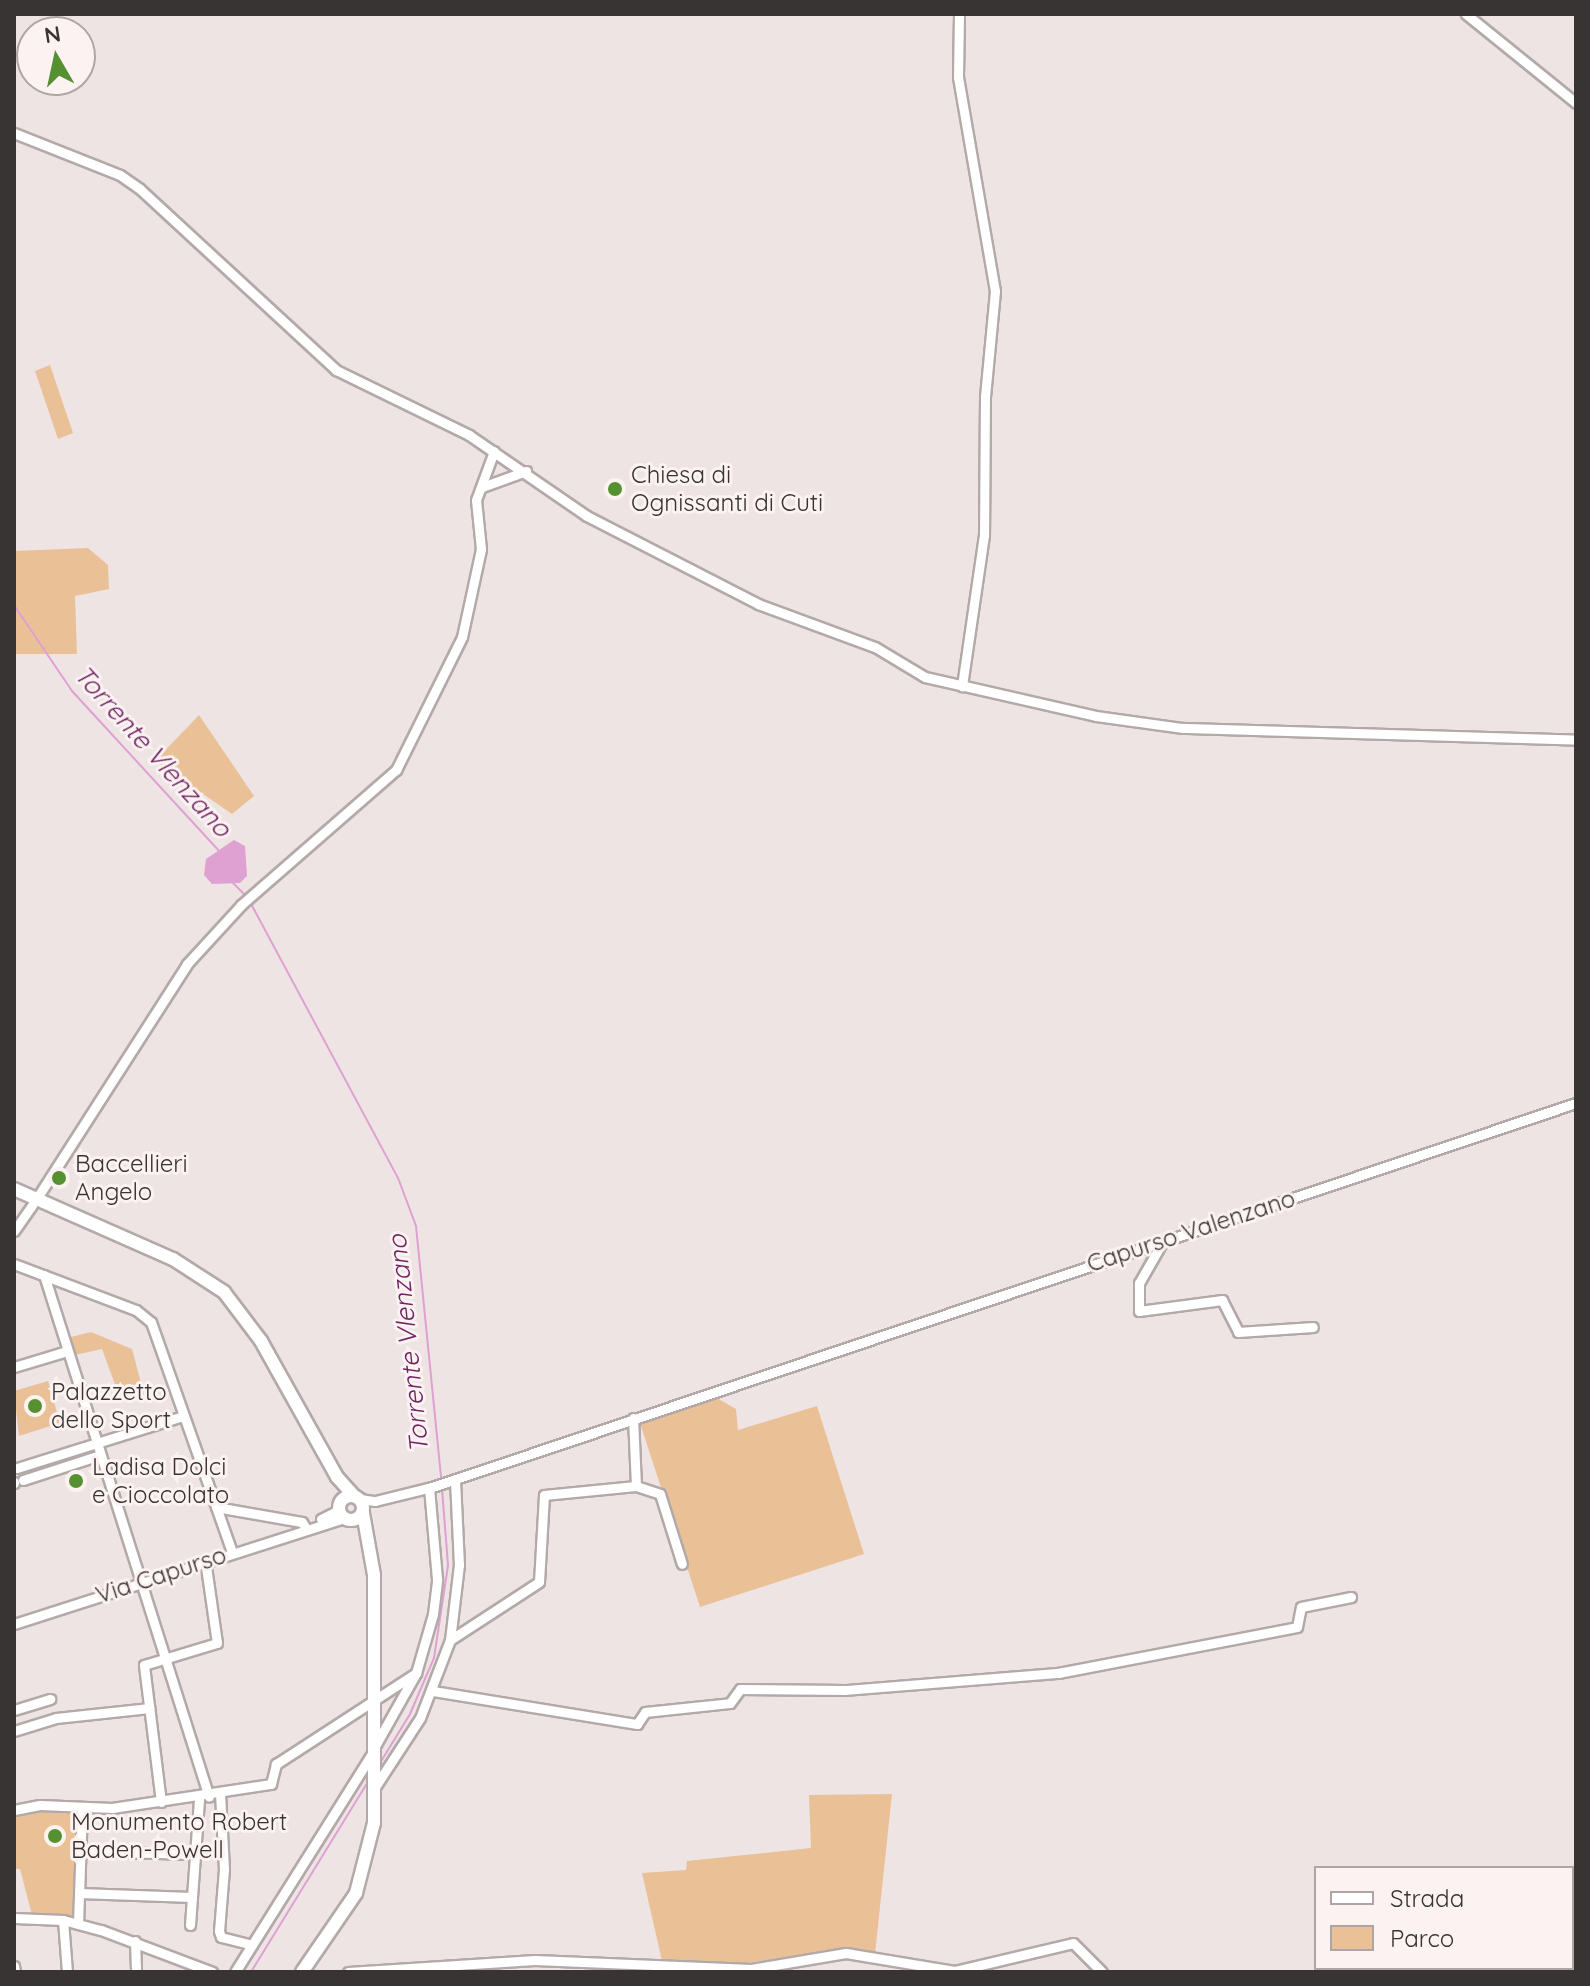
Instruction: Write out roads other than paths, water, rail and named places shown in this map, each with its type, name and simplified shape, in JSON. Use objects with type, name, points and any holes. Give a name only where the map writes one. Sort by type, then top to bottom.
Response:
[{"type":"main road","points":[[14,1189],[35,1202]]},
{"type":"main road","points":[[14,1197],[35,1202],[111,1232],[200,1274],[224,1292],[261,1341],[368,1537],[374,1575],[375,1703],[375,1785],[369,1855],[356,1893],[302,1972]]},
{"type":"street","points":[[959,14],[958,77],[995,291],[985,396],[984,535],[962,686]]},
{"type":"street","points":[[1466,14],[1576,103]]},
{"type":"street","points":[[14,133],[120,175],[279,312],[336,370],[425,410],[526,471],[587,516],[758,604],[875,647],[925,677],[1096,716],[1183,728],[1576,740]]},
{"type":"street","points":[[14,1231],[187,964],[241,905],[396,770],[462,637],[476,590],[481,549],[476,500],[494,451]]},
{"type":"street","points":[[482,487],[526,471]]},
{"type":"street","name":"Capurso Valenzano","points":[[633,1418],[1576,1103]]},
{"type":"street","points":[[1163,1241],[1139,1283],[1139,1311],[1222,1300],[1238,1332],[1313,1327]]},
{"type":"street","points":[[14,1264],[136,1310],[151,1322],[232,1552]]},
{"type":"street","points":[[44,1275],[204,1797],[195,1854],[190,1925]]},
{"type":"street","points":[[14,1367],[67,1351]]},
{"type":"street","points":[[15,1468],[183,1416]]},
{"type":"street","points":[[633,1418],[636,1486]]},
{"type":"street","name":"Via Capurso","points":[[14,1624],[306,1527],[352,1508],[453,1480],[633,1418]]},
{"type":"street","points":[[79,1450],[82,1461]]},
{"type":"street","points":[[16,1482],[100,1455]]},
{"type":"street","points":[[15,1468],[24,1473],[16,1482]]},
{"type":"street","points":[[375,1785],[433,1691],[450,1640],[459,1565],[453,1480]]},
{"type":"street","points":[[450,1640],[539,1582],[544,1495],[636,1486],[660,1494],[682,1564]]},
{"type":"street","points":[[235,1972],[375,1750],[416,1673],[437,1579],[431,1487]]},
{"type":"street","points":[[216,1507],[302,1522],[306,1527]]},
{"type":"street","points":[[161,1802],[144,1665],[217,1643],[205,1560]]},
{"type":"street","points":[[433,1691],[637,1724],[645,1712],[730,1703],[740,1689],[845,1690],[1058,1673],[1297,1627],[1301,1607],[1351,1597]]},
{"type":"street","points":[[14,1810],[161,1802],[271,1784],[276,1764],[375,1703],[416,1673]]},
{"type":"street","points":[[14,1710],[50,1699]]},
{"type":"street","points":[[14,1731],[56,1718],[149,1708]]},
{"type":"street","points":[[220,1793],[224,1869],[219,1931],[221,1937],[252,1945]]},
{"type":"street","points":[[78,1924],[82,1807]]},
{"type":"street","points":[[81,1851],[195,1854]]},
{"type":"street","points":[[79,1893],[192,1897]]},
{"type":"street","points":[[14,1918],[63,1920],[78,1924],[135,1941],[212,1972]]},
{"type":"street","points":[[63,1920],[67,1972]]},
{"type":"street","points":[[135,1941],[136,1972]]},
{"type":"street","points":[[348,1972],[535,1960],[751,1969],[846,1953],[955,1971],[1073,1943],[1102,1972]]},
{"type":"street","points":[[14,1966],[15,1972]]},
{"type":"waterway","name":"Torrente Vlenzano","points":[[14,605],[72,691],[218,850]]},
{"type":"waterway","name":"Torrente Vlenzano","points":[[232,882],[247,897]]},
{"type":"waterway","name":"Torrente Vlenzano","points":[[250,902],[398,1178],[416,1226],[441,1478]]},
{"type":"waterway","name":"Torrente Vlenzano","points":[[380,1763],[410,1714],[434,1658],[448,1565],[442,1489]]},
{"type":"waterway","name":"Torrente Vlenzano","points":[[251,1972],[368,1782]]},
{"type":"place","name":"Chiesa di Ognissanti di Cuti","points":[[615,489]]},
{"type":"place","name":"Baccellieri Angelo","points":[[59,1178]]},
{"type":"place","name":"Palazzetto dello Sport","points":[[35,1406]]},
{"type":"place","name":"Ladisa Dolci e Cioccolato","points":[[76,1481]]},
{"type":"place","name":"Monumento Robert Baden-Powell","points":[[55,1836]]}]
